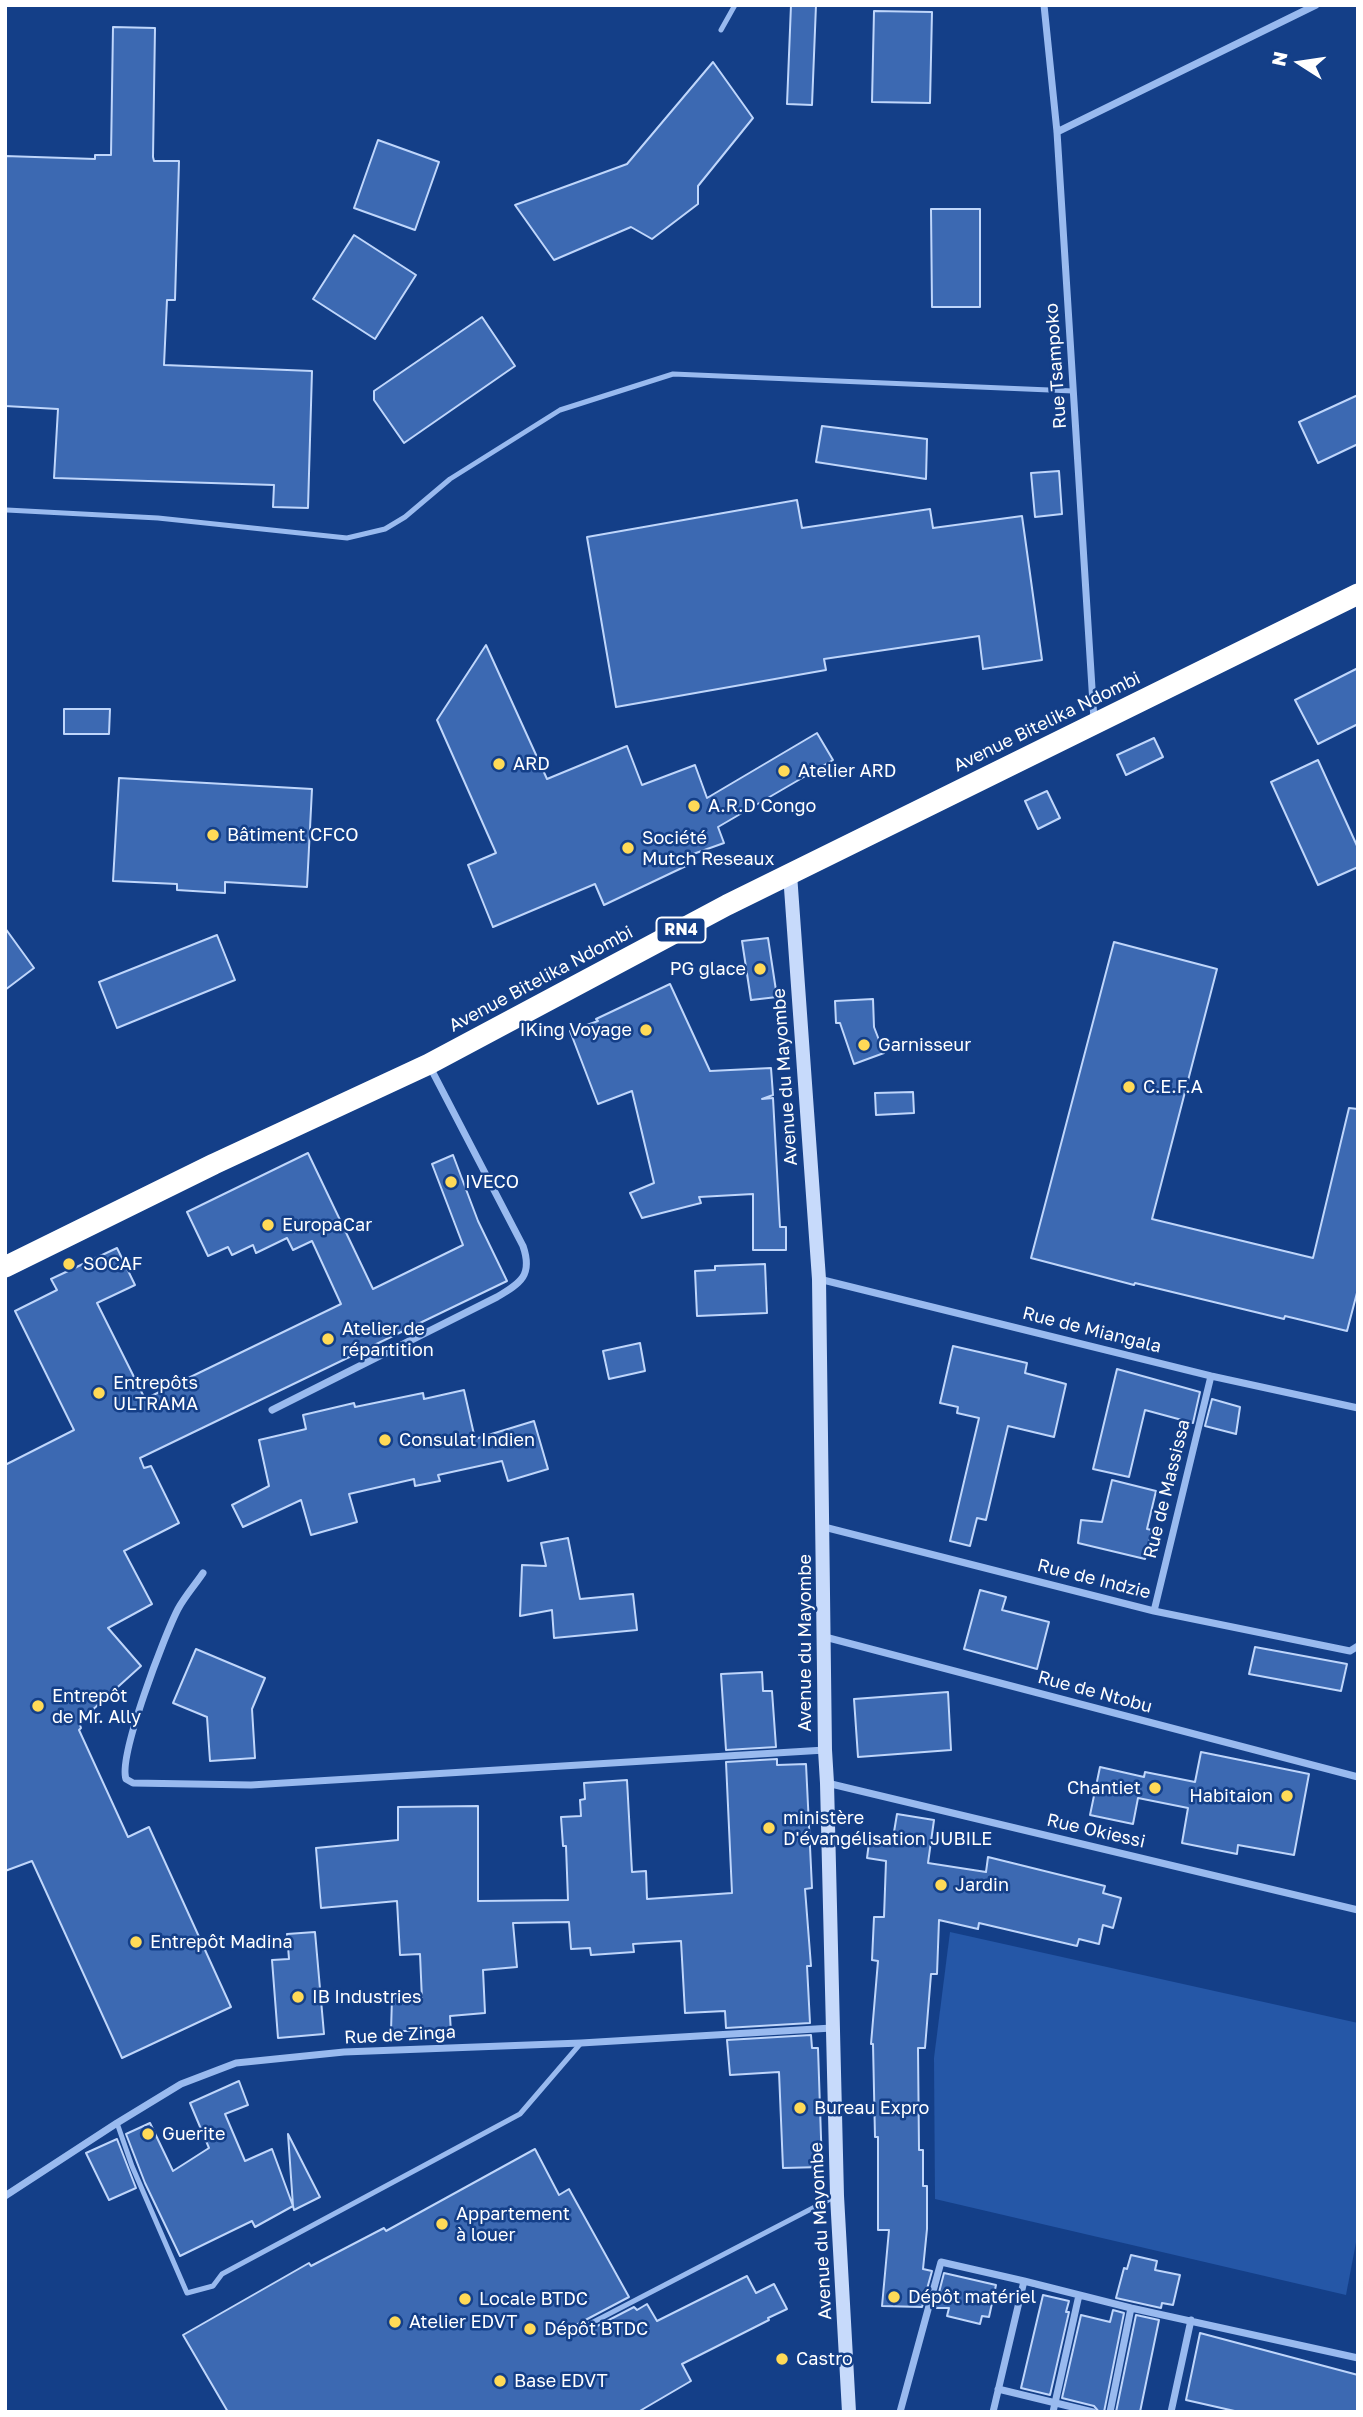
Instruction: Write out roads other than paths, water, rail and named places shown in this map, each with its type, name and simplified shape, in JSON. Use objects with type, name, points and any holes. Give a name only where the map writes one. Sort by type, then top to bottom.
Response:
[{"type":"highway","name":"Avenue Bitelika Ndombi","points":[[5,1267],[215,1164],[429,1064],[726,905],[1358,594]]},
{"type":"street","name":"Rue Tsampoko","points":[[1044,5],[1057,132],[1094,724]]},
{"type":"street","points":[[1057,132],[1316,5]]},
{"type":"street","name":"Avenue du Mayombe","points":[[790,874],[819,1279],[825,1750],[832,2028],[837,2196],[849,2412]]},
{"type":"street","points":[[272,1410],[497,1297],[522,1279],[527,1272],[523,1246],[429,1064]]},
{"type":"street","name":"Rue de Miangala","points":[[819,1279],[1212,1376],[1358,1408]]},
{"type":"street","name":"Rue de Massissa","points":[[1154,1611],[1212,1376]]},
{"type":"street","name":"Rue de Indzie","points":[[824,1527],[1154,1611],[1350,1651],[1358,1646]]},
{"type":"street","points":[[203,1573],[178,1609],[151,1677],[125,1763],[126,1779],[133,1783],[251,1785],[825,1750]]},
{"type":"street","name":"Rue de Ntobu","points":[[825,1637],[1358,1777]]},
{"type":"street","name":"Rue Okiessi","points":[[827,1783],[1358,1910]]},
{"type":"street","name":"Rue de Zinga","points":[[5,2196],[181,2084],[236,2063],[344,2052],[581,2043],[832,2028]]},
{"type":"street","points":[[900,2412],[940,2262],[1130,2308],[1358,2358]]},
{"type":"street","points":[[993,2412],[1024,2281]]},
{"type":"street","points":[[1053,2412],[1079,2295]]},
{"type":"street","points":[[1110,2412],[1130,2308]]},
{"type":"street","points":[[1171,2412],[1191,2320]]},
{"type":"street","points":[[998,2389],[1093,2412]]},
{"type":"lane","points":[[721,30],[735,5]]},
{"type":"lane","points":[[8,510],[158,519],[347,538],[385,529],[405,517],[450,479],[560,410],[673,374],[1073,391]]},
{"type":"lane","points":[[117,2123],[132,2166],[187,2292],[213,2286],[222,2274],[520,2114],[581,2043]]},
{"type":"lane","points":[[578,2330],[837,2196]]},
{"type":"place","name":"ARD","points":[[499,764]]},
{"type":"place","name":"Atelier ARD","points":[[784,771]]},
{"type":"place","name":"A.R.D Congo","points":[[694,806]]},
{"type":"place","name":"Bâtiment CFCO","points":[[213,835]]},
{"type":"place","name":"Société Mutch Reseaux","points":[[628,848]]},
{"type":"place","name":"PG glace","points":[[760,969]]},
{"type":"place","name":"IKing Voyage","points":[[646,1030]]},
{"type":"place","name":"Garnisseur","points":[[864,1045]]},
{"type":"place","name":"C.E.F.A","points":[[1129,1087]]},
{"type":"place","name":"IVECO","points":[[451,1182]]},
{"type":"place","name":"EuropaCar","points":[[268,1225]]},
{"type":"place","name":"SOCAF","points":[[69,1264]]},
{"type":"place","name":"Atelier de répartition","points":[[328,1339]]},
{"type":"place","name":"Entrepôts ULTRAMA","points":[[99,1393]]},
{"type":"place","name":"Consulat Indien","points":[[385,1440]]},
{"type":"place","name":"Entrepôt de Mr. Ally","points":[[38,1706]]},
{"type":"place","name":"Chantiet","points":[[1155,1788]]},
{"type":"place","name":"Habitaion","points":[[1287,1796]]},
{"type":"place","name":"ministère D'évangélisation JUBILE","points":[[769,1828]]},
{"type":"place","name":"Jardin","points":[[941,1885]]},
{"type":"place","name":"Entrepôt Madina","points":[[136,1942]]},
{"type":"place","name":"IB Industries","points":[[298,1997]]},
{"type":"place","name":"Bureau Expro","points":[[800,2108]]},
{"type":"place","name":"Guerite","points":[[148,2134]]},
{"type":"place","name":"Appartement à louer","points":[[442,2224]]},
{"type":"place","name":"Dépôt matériel","points":[[894,2297]]},
{"type":"place","name":"Locale BTDC","points":[[465,2299]]},
{"type":"place","name":"Atelier EDVT","points":[[395,2322]]},
{"type":"place","name":"Dépôt BTDC","points":[[530,2329]]},
{"type":"place","name":"Castro","points":[[782,2359]]},
{"type":"place","name":"Base EDVT","points":[[500,2381]]}]
